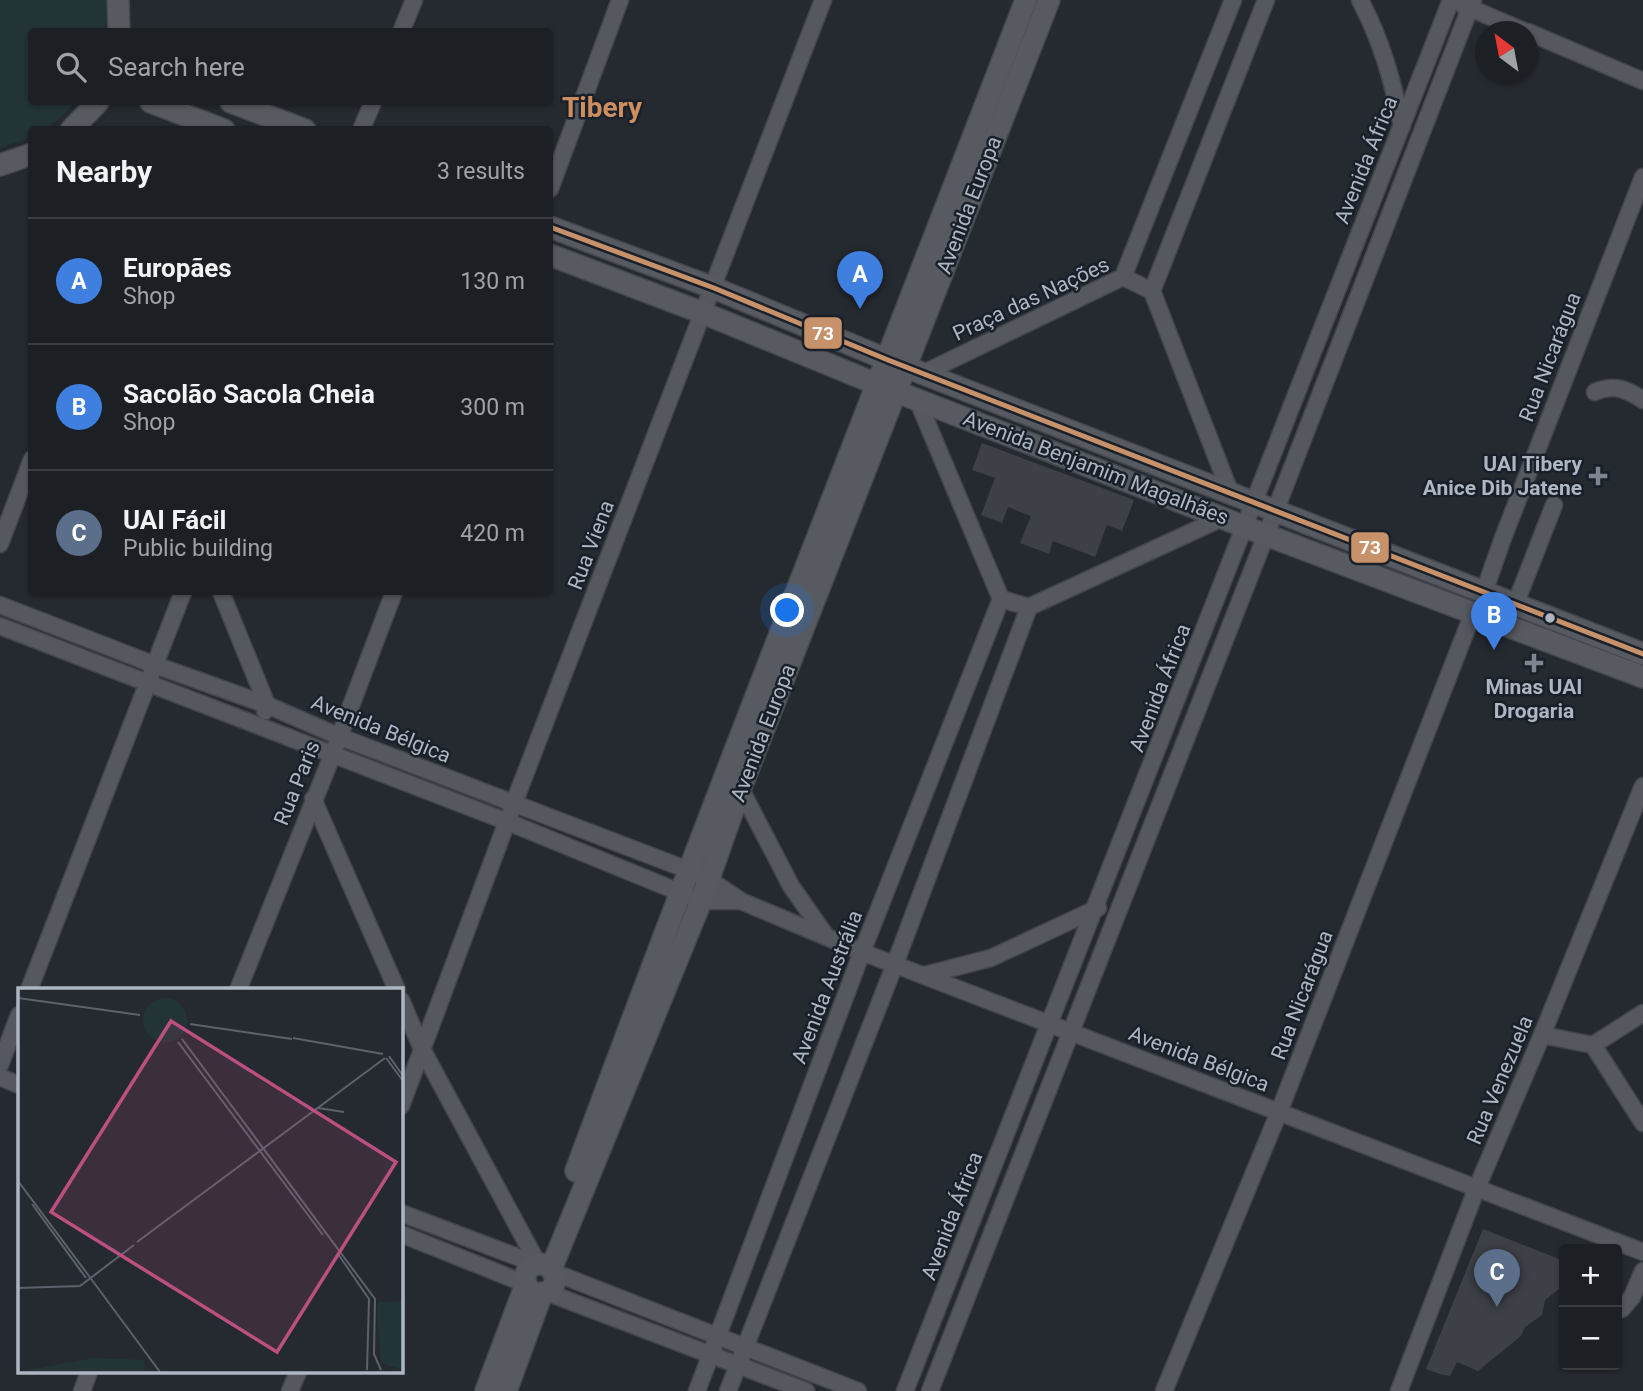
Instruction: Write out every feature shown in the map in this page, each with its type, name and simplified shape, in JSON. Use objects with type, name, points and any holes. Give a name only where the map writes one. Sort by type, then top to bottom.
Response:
[{"type":"main road","points":[[118,0],[119,28]]},
{"type":"main road","name":"Avenida Europa","points":[[906,367],[1026,0]]},
{"type":"main road","name":"Avenida Europa","points":[[506,1391],[540,1276],[679,892],[888,388],[906,367],[1049,0]]},
{"type":"main road","points":[[76,126],[95,105]]},
{"type":"main road","points":[[159,105],[214,126]]},
{"type":"main road","points":[[239,105],[294,126]]},
{"type":"main road","points":[[0,165],[28,159]]},
{"type":"main road","name":"Avenida Benjamim Magalhães","points":[[553,228],[714,288],[906,367],[1643,654]]},
{"type":"main road","name":"Avenida Benjamim Magalhães","points":[[553,257],[703,313],[1266,535],[1643,677]]},
{"type":"main road","name":"Avenida Europa","points":[[486,1391],[540,1276],[701,901],[888,388]]},
{"type":"main road","points":[[1019,439],[1031,415]]},
{"type":"street","points":[[403,28],[414,0]]},
{"type":"street","points":[[553,181],[620,0]]},
{"type":"street","name":"Rua Viena","points":[[402,1103],[514,803],[823,0]]},
{"type":"street","points":[[1123,277],[1233,0]]},
{"type":"street","points":[[1230,492],[1152,291],[1266,0]]},
{"type":"street","points":[[1360,0],[1388,63],[1402,125]]},
{"type":"street","points":[[1450,0],[1471,4],[1505,21]]},
{"type":"street","name":"Avenida África","points":[[905,1391],[1450,0]]},
{"type":"street","name":"Avenida África","points":[[930,1391],[1471,4]]},
{"type":"street","points":[[1538,37],[1643,81]]},
{"type":"street","points":[[363,126],[372,105]]},
{"type":"street","name":"Rua Nicarágua","points":[[1484,592],[1643,177]]},
{"type":"street","name":"Praça das Nações","points":[[906,367],[1123,277],[1152,291]]},
{"type":"street","points":[[1595,392],[1608,387],[1624,389],[1643,400]]},
{"type":"street","points":[[917,399],[1001,599],[1029,607],[1222,518]]},
{"type":"street","points":[[0,544],[28,470]]},
{"type":"street","points":[[1515,605],[1554,505]]},
{"type":"street","points":[[30,988],[182,595]]},
{"type":"street","points":[[222,595],[267,705],[259,726]]},
{"type":"street","name":"Rua Paris","points":[[239,988],[332,756],[393,595]]},
{"type":"street","name":"Avenida Austrália","points":[[696,1391],[862,952],[1001,599]]},
{"type":"street","name":"Avenida Bélgica","points":[[0,605],[267,705],[338,736],[688,870],[708,879],[741,901],[862,952],[1643,1252]]},
{"type":"street","points":[[728,1391],[895,964],[1029,607]]},
{"type":"street","name":"Rua Nicarágua","points":[[1164,1391],[1279,1112],[1473,613]]},
{"type":"street","name":"Avenida Bélgica","points":[[0,626],[508,822],[701,901],[741,901]]},
{"type":"street","points":[[731,762],[740,790],[791,886],[826,936]]},
{"type":"street","points":[[1150,769],[1171,777]]},
{"type":"street","name":"Rua Venezuela","points":[[1399,1391],[1476,1190],[1643,786]]},
{"type":"street","points":[[313,799],[396,988]]},
{"type":"street","points":[[925,975],[991,958],[1125,894]]},
{"type":"street","points":[[402,1002],[422,1049],[540,1276]]},
{"type":"street","points":[[1542,1035],[1593,1045],[1643,1013]]},
{"type":"street","points":[[1,1059],[18,1017]]},
{"type":"street","points":[[1593,1045],[1643,1123]]},
{"type":"street","points":[[0,1077],[18,1084]]},
{"type":"street","points":[[402,1213],[711,1353],[806,1391]]},
{"type":"street","points":[[402,1234],[540,1276],[718,1337],[858,1391]]},
{"type":"street","points":[[1622,1309],[1632,1297],[1643,1271]]},
{"type":"street","points":[[82,1391],[88,1374]]},
{"type":"street","points":[[290,1391],[297,1374]]},
{"type":"shaded area","points":[[0,0],[106,0],[105,28],[28,28],[28,105],[72,105],[51,125],[28,126],[28,138],[0,148]]},
{"type":"building","points":[[982,443],[1134,500],[1122,531],[1107,525],[1095,557],[1053,541],[1049,554],[1020,543],[1031,516],[1008,507],[1002,523],[981,515],[995,478],[972,470]]},
{"type":"building","points":[[1483,1229],[1559,1259],[1559,1289],[1545,1300],[1542,1315],[1525,1327],[1521,1336],[1478,1371],[1457,1362],[1450,1376],[1426,1369]]},
{"type":"transit line","name":"73","points":[[553,228],[714,288],[888,360],[1643,654]]},
{"type":"place","name":"Europães","points":[[860,309]]},
{"type":"place","name":"UAI Tibery Anice Dib Jatene","points":[[1598,476]]},
{"type":"place","name":"Sacolão Sacola Cheia","points":[[1494,650]]},
{"type":"place","name":"Minas UAI Drogaria","points":[[1534,663]]},
{"type":"place","name":"UAI Fácil","points":[[1497,1307]]},
{"type":"district","name":"Tibery","points":[[602,107]]}]
